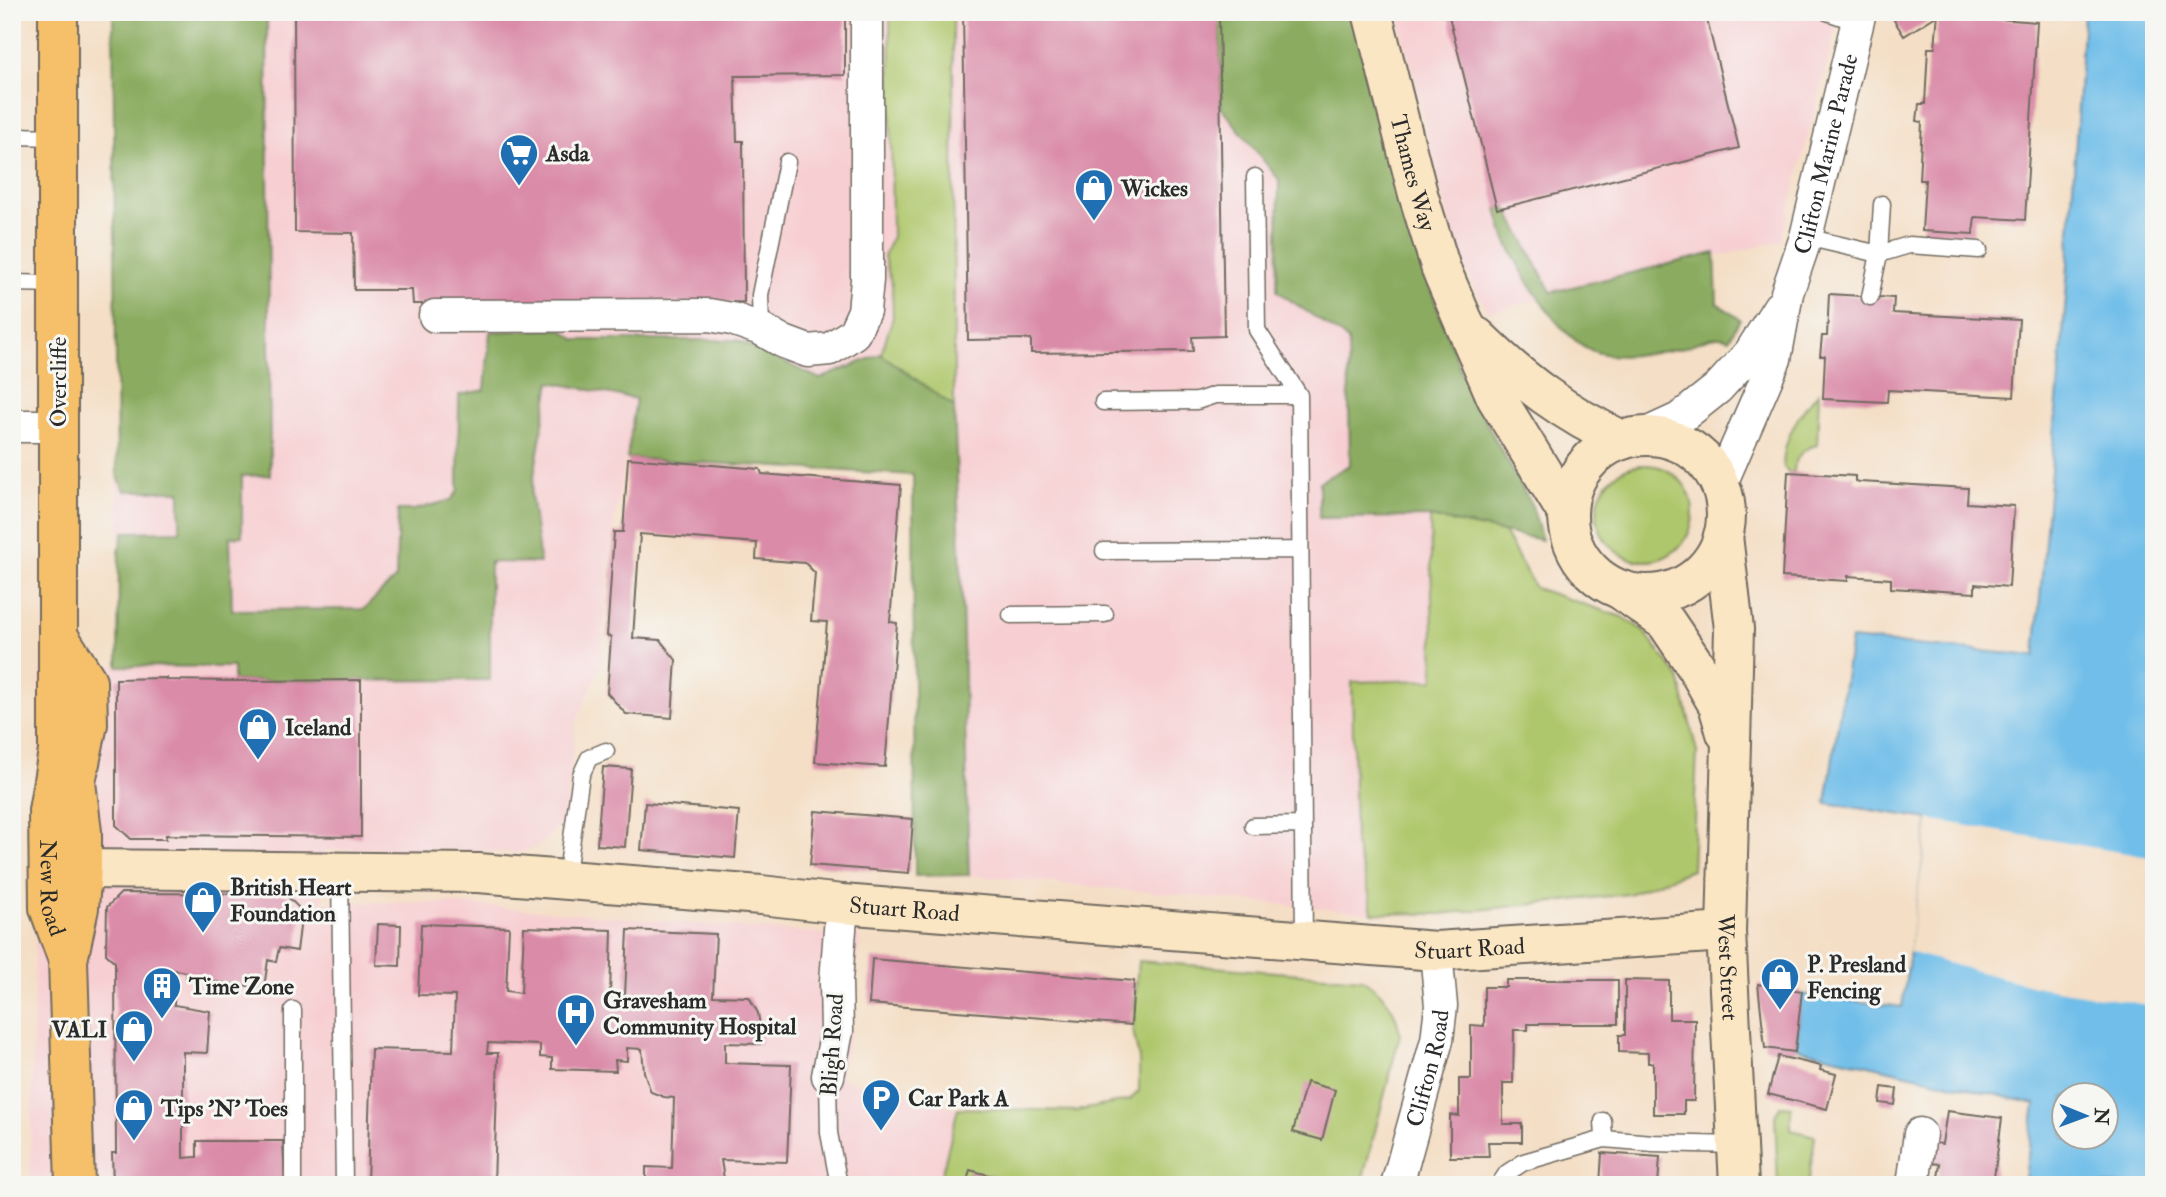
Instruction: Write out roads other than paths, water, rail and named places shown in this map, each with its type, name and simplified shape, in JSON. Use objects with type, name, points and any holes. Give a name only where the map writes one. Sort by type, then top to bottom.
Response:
[{"type":"main road","name":"Overcliffe","points":[[58,12],[58,637],[87,681],[88,724],[67,766]]},
{"type":"main road","name":"Thames Way","points":[[1372,12],[1418,194],[1441,269],[1496,397],[1567,513]]},
{"type":"main road","name":"Thames Way","points":[[1468,328],[1508,367],[1548,399],[1588,425],[1632,438]]},
{"type":"main road","points":[[1632,438],[1664,438],[1688,448],[1707,464],[1720,486],[1726,511],[1723,536],[1713,559],[1695,578],[1672,590],[1647,595],[1621,590],[1599,579],[1582,561],[1571,538],[1567,513],[1572,489],[1584,467],[1603,450],[1632,438]]},
{"type":"main road","name":"West Street","points":[[1723,536],[1734,629],[1726,932],[1739,1185]]},
{"type":"main road","name":"West Street","points":[[1621,590],[1666,622],[1718,705],[1732,752]]},
{"type":"main road","points":[[67,766],[82,832],[82,869]]},
{"type":"main road","name":"New Road","points":[[67,766],[48,811],[49,908],[68,960]]},
{"type":"main road","name":"New Road","points":[[74,1182],[68,960],[79,908],[82,869]]},
{"type":"main road","name":"Stuart Road","points":[[82,869],[478,873],[1436,951],[1726,932]]},
{"type":"street","points":[[435,316],[709,315],[732,319],[761,329],[808,351],[831,349],[854,334],[864,311],[867,280],[867,12]]},
{"type":"street","name":"Clifton Marine Parade","points":[[1720,486],[1775,359],[1787,293],[1806,237],[1859,17]]},
{"type":"street","name":"Clifton Marine Parade","points":[[1632,438],[1679,419],[1718,388],[1750,354],[1787,293]]},
{"type":"street","points":[[12,426],[58,426]]},
{"type":"street","name":"Bligh Road","points":[[828,1076],[838,1031],[836,981],[842,904]]},
{"type":"street","name":"Clifton Road","points":[[1397,1185],[1437,1040],[1441,1006],[1436,951]]},
{"type":"street","points":[[1913,1185],[1920,1133]]},
{"type":"lane","points":[[1827,12],[1859,17]]},
{"type":"lane","points":[[12,136],[58,137]]},
{"type":"lane","points":[[761,329],[760,295],[787,162]]},
{"type":"lane","points":[[1255,177],[1257,330],[1299,395],[1304,939]]},
{"type":"lane","points":[[1870,296],[1879,254],[1882,204]]},
{"type":"lane","points":[[1806,237],[1879,254],[1909,245],[1979,250]]},
{"type":"lane","points":[[12,283],[58,284]]},
{"type":"lane","points":[[1103,402],[1197,401],[1215,395],[1299,395]]},
{"type":"lane","points":[[1104,551],[1300,550]]},
{"type":"lane","points":[[1011,615],[1105,614]]},
{"type":"lane","points":[[566,880],[581,775],[589,758],[606,751]]},
{"type":"lane","points":[[1253,826],[1303,824]]},
{"type":"lane","points":[[340,872],[344,1185]]},
{"type":"lane","points":[[293,1010],[293,1185]]},
{"type":"lane","name":"Bligh Road","points":[[828,1076],[829,1133],[839,1185]]},
{"type":"lane","points":[[1603,1121],[1604,1139]]},
{"type":"lane","points":[[1499,1185],[1507,1173],[1524,1162],[1604,1139],[1737,1145]]},
{"type":"water","points":[[2084,12],[2154,12],[2154,1185],[2024,1185],[2035,1104],[1796,1048],[1801,994],[1902,1007],[1929,819],[1826,803],[1851,639],[2035,656],[2066,297]]},
{"type":"place","name":"Asda","points":[[519,187]]},
{"type":"place","name":"Wickes","points":[[1094,222]]},
{"type":"place","name":"Iceland","points":[[258,761]]},
{"type":"place","name":"British Heart Foundation","points":[[203,934]]},
{"type":"place","name":"P. Presland Fencing","points":[[1780,1011]]},
{"type":"place","name":"Time Zone","points":[[162,1020]]},
{"type":"place","name":"Gravesham Community Hospital","points":[[576,1047]]},
{"type":"place","name":"VALI","points":[[134,1063]]},
{"type":"place","name":"Car Park A","points":[[881,1132]]},
{"type":"place","name":"Tips 'N' Toes","points":[[134,1142]]}]
